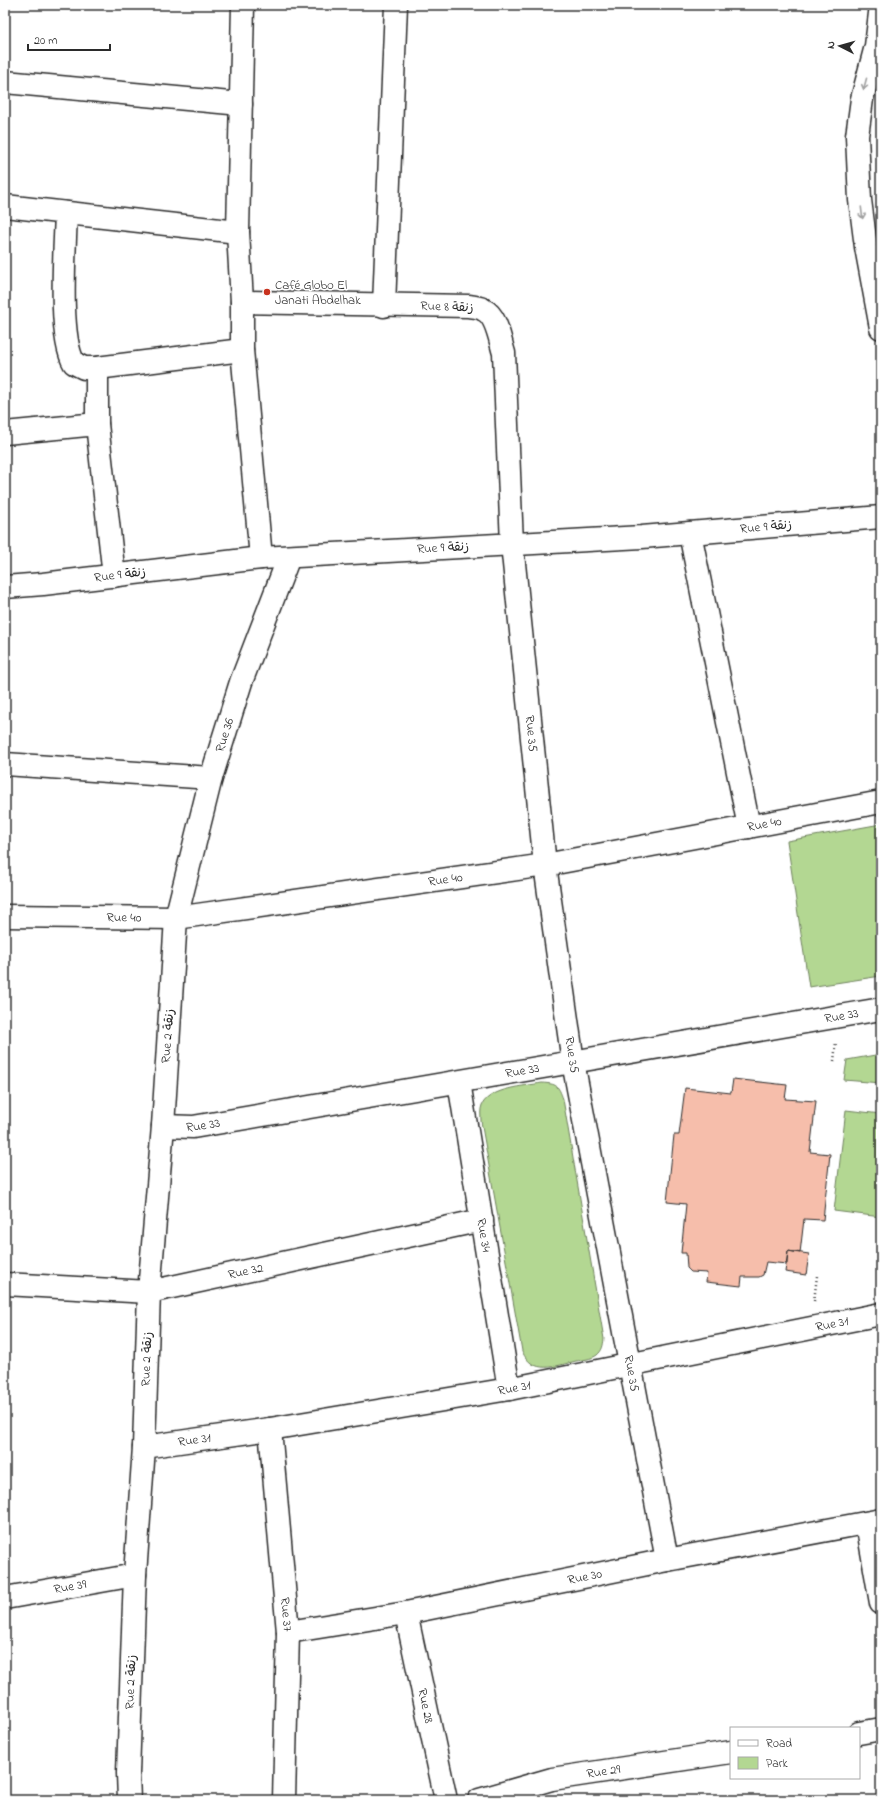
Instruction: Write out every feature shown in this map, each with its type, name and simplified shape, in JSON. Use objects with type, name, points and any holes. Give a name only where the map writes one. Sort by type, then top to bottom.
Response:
[{"type":"street","points":[[243,5],[238,232],[242,302],[242,350],[261,558]]},
{"type":"street","points":[[384,306],[396,5]]},
{"type":"street","points":[[881,5],[876,46],[862,99],[857,136],[860,200],[866,247],[881,328]]},
{"type":"street","points":[[5,82],[241,104]]},
{"type":"street","points":[[5,206],[238,232]]},
{"type":"street","points":[[66,214],[64,311],[68,350],[74,363],[78,366],[97,368],[242,350]]},
{"type":"street","name":"Rue 8 زنقة","points":[[242,302],[384,306],[469,306],[483,309],[493,319],[504,353],[512,544]]},
{"type":"street","points":[[97,368],[97,424],[114,576]]},
{"type":"street","points":[[5,433],[97,424]]},
{"type":"street","name":"Rue 9 زنقة","points":[[5,586],[43,584],[261,558],[690,533],[881,517]]},
{"type":"street","points":[[690,533],[749,827]]},
{"type":"street","name":"Rue 35","points":[[512,544],[545,865],[573,1062],[667,1560]]},
{"type":"street","name":"Rue 36","points":[[176,918],[211,778],[241,682],[289,557]]},
{"type":"street","points":[[5,764],[211,778]]},
{"type":"street","name":"Rue 40","points":[[5,916],[176,918],[545,865],[881,802]]},
{"type":"street","name":"Rue 2 زنقة","points":[[129,1800],[128,1773],[135,1575],[144,1447],[150,1292],[163,1126],[176,918]]},
{"type":"street","name":"Rue 33","points":[[163,1126],[193,1127],[881,1009]]},
{"type":"street","name":"Rue 34","points":[[459,1082],[509,1389]]},
{"type":"street","name":"Rue 32","points":[[5,1284],[150,1292],[482,1220]]},
{"type":"street","name":"Rue 31","points":[[144,1447],[270,1430],[509,1389],[881,1314]]},
{"type":"street","name":"Rue 37","points":[[270,1430],[288,1632],[284,1800]]},
{"type":"street","points":[[874,1522],[881,1603]]},
{"type":"street","name":"Rue 30","points":[[288,1632],[406,1612],[667,1560],[874,1522]]},
{"type":"street","name":"Rue 39","points":[[5,1598],[135,1575]]},
{"type":"street","name":"Rue 28","points":[[406,1612],[446,1800]]},
{"type":"street","points":[[860,1733],[881,1729]]},
{"type":"street","name":"Rue 29","points":[[479,1800],[552,1779],[730,1752]]},
{"type":"green space","points":[[881,824],[881,976],[809,987],[787,841]]},
{"type":"green space","points":[[881,1054],[881,1083],[844,1080],[847,1060]]},
{"type":"green space","points":[[542,1083],[556,1086],[563,1099],[604,1339],[602,1349],[595,1356],[553,1367],[532,1364],[522,1351],[481,1121],[482,1105],[486,1099],[492,1095],[500,1091]]},
{"type":"green space","points":[[846,1110],[881,1114],[881,1217],[834,1211]]},
{"type":"building","points":[[733,1079],[787,1085],[785,1099],[816,1101],[810,1152],[830,1154],[823,1220],[804,1219],[800,1253],[788,1251],[787,1264],[766,1262],[763,1275],[759,1277],[742,1277],[741,1286],[706,1282],[707,1273],[691,1272],[687,1268],[686,1253],[681,1253],[686,1204],[667,1202],[674,1135],[679,1135],[685,1088],[731,1093]]},
{"type":"building","points":[[788,1251],[809,1254],[806,1275],[785,1272]]},
{"type":"place","name":"Café Globo El Janati Abdelhak","points":[[267,292]]}]
